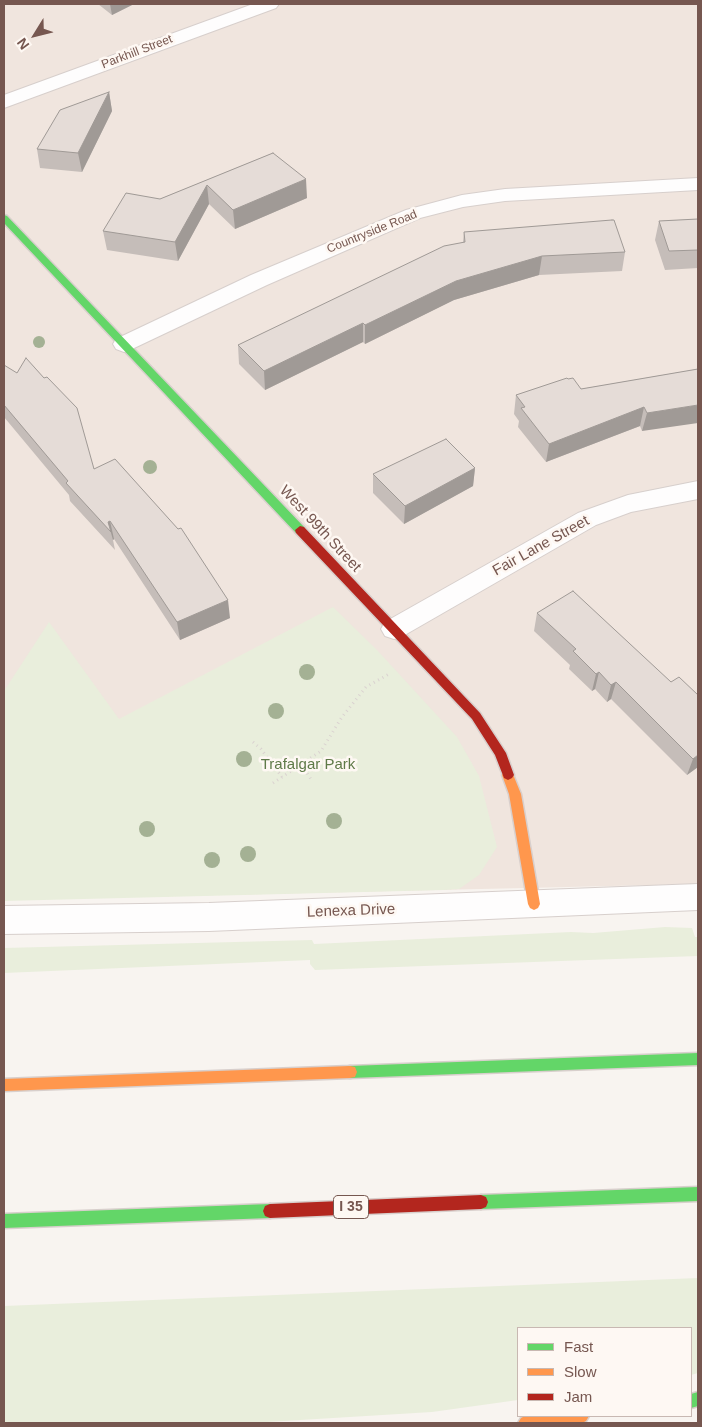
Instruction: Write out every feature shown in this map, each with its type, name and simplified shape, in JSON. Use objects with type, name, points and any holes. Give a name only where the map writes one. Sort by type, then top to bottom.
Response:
[{"type":"main road","name":"West 99th Street","points":[[4,218],[476,716],[500,753],[517,799],[534,904]]},
{"type":"main road","points":[[4,1085],[698,1059]]},
{"type":"main road","name":"I 35","points":[[4,1221],[698,1194]]},
{"type":"main road","points":[[526,1423],[573,1417]]},
{"type":"street","name":"Parkhill Street","points":[[4,102],[257,6]]},
{"type":"street","name":"Countryside Road","points":[[124,344],[259,280],[413,214],[462,201],[505,195],[698,184]]},
{"type":"street","name":"Fair Lane Street","points":[[394,629],[544,541],[587,519],[628,504],[698,490]]},
{"type":"street","name":"Lenexa Drive","points":[[4,920],[209,917],[698,897]]},
{"type":"path","points":[[273,783],[321,751],[342,717],[366,687],[396,671]]},
{"type":"path","points":[[253,742],[261,749],[282,777]]},
{"type":"path","points":[[302,765],[312,781]]},
{"type":"shaded area","points":[[4,4],[698,4],[698,884],[4,900]]},
{"type":"green space","name":"Trafalgar Park","points":[[333,607],[377,650],[457,737],[479,776],[497,847],[479,875],[459,889],[444,890],[4,901],[4,691],[49,622],[119,719]]},
{"type":"green space","points":[[665,927],[692,928],[695,937],[698,937],[698,956],[315,970],[310,964],[310,960],[4,973],[4,948],[312,940],[314,944],[571,932],[593,933]]},
{"type":"green space","points":[[698,1278],[698,1373],[692,1375],[692,1327],[517,1327],[517,1400],[432,1412],[251,1423],[4,1423],[4,1306]]},
{"type":"building","points":[[109,92],[78,153],[37,149],[60,110]]},
{"type":"building","points":[[273,153],[306,179],[233,210],[207,185],[175,242],[103,231],[126,193],[160,199]]},
{"type":"building","points":[[698,219],[698,250],[669,251],[659,221]]},
{"type":"building","points":[[614,220],[625,252],[542,256],[456,281],[264,371],[238,345],[444,246],[465,242],[464,232]]},
{"type":"building","points":[[26,358],[44,378],[47,377],[77,408],[94,469],[115,459],[178,529],[181,528],[228,600],[177,622],[110,521],[108,522],[111,532],[66,483],[68,481],[4,405],[4,365],[17,373]]},
{"type":"building","points":[[698,369],[698,405],[647,413],[644,407],[549,444],[521,408],[525,407],[516,395],[567,378],[573,378],[581,389]]},
{"type":"building","points":[[446,439],[475,468],[405,506],[373,474]]},
{"type":"building","points":[[573,591],[671,682],[679,677],[698,695],[698,755],[693,759],[616,682],[611,685],[599,672],[596,674],[573,651],[576,649],[537,613]]},
{"type":"traffic: fast","points":[[4,218],[300,530]]},
{"type":"traffic: fast","points":[[350,1072],[698,1059]]},
{"type":"traffic: fast","points":[[481,1202],[698,1194]]},
{"type":"traffic: fast","points":[[4,1221],[270,1211]]},
{"type":"traffic: fast","points":[[692,1401],[698,1399]]},
{"type":"traffic: slow","points":[[508,775],[515,794],[534,904]]},
{"type":"traffic: slow","points":[[4,1085],[350,1072]]},
{"type":"traffic: slow","points":[[526,1423],[573,1417]]},
{"type":"traffic: jam","points":[[300,530],[476,716],[500,753],[508,775]]},
{"type":"traffic: jam","points":[[270,1211],[481,1202]]}]
